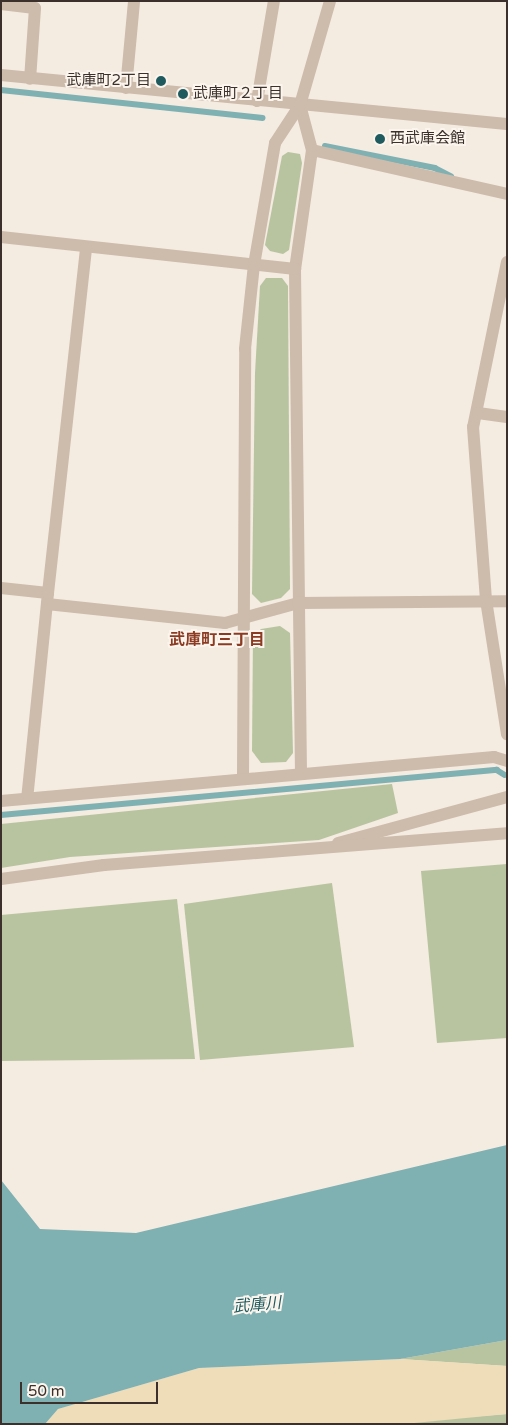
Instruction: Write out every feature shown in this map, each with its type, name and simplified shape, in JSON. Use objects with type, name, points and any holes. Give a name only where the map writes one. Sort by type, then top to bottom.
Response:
[{"type":"street","points":[[126,88],[134,1]]},
{"type":"street","points":[[257,101],[274,1]]},
{"type":"street","points":[[243,777],[242,620],[245,349],[254,265],[276,143],[300,105],[330,1]]},
{"type":"street","points":[[1,4],[35,8],[30,79]]},
{"type":"street","points":[[1,75],[507,124]]},
{"type":"street","points":[[300,105],[312,150],[295,269],[301,773]]},
{"type":"street","points":[[312,150],[507,194]]},
{"type":"street","points":[[1,237],[86,248],[295,269]]},
{"type":"street","points":[[27,798],[86,248]]},
{"type":"street","points":[[507,262],[478,413],[473,427],[474,489],[486,600],[507,734]]},
{"type":"street","points":[[478,413],[507,417]]},
{"type":"street","points":[[1,588],[48,598],[225,623],[242,620],[298,603],[507,601]]},
{"type":"street","points":[[1,801],[243,777],[494,757],[507,761]]},
{"type":"street","points":[[322,849],[433,814],[507,797]]},
{"type":"street","points":[[1,878],[104,865],[507,834]]},
{"type":"green space","points":[[288,152],[300,154],[302,163],[289,250],[283,254],[270,251],[265,245],[282,156]]},
{"type":"green space","points":[[266,278],[282,278],[288,286],[290,589],[281,598],[261,603],[252,594],[255,373],[260,286]]},
{"type":"green space","points":[[280,626],[290,633],[293,753],[286,762],[261,763],[252,751],[253,636],[261,629]]},
{"type":"green space","points":[[392,784],[398,813],[319,840],[70,857],[1,868],[1,824]]},
{"type":"green space","points":[[507,864],[507,1038],[437,1043],[421,871]]},
{"type":"green space","points":[[332,883],[354,1047],[200,1060],[184,904]]},
{"type":"green space","points":[[177,899],[195,1059],[1,1061],[1,915]]},
{"type":"green space","points":[[507,1340],[507,1366],[400,1359]]},
{"type":"green space","points":[[507,1414],[507,1424],[404,1424],[406,1422]]},
{"type":"sand","points":[[400,1359],[507,1366],[507,1414],[404,1424],[45,1424],[58,1409],[199,1368]]},
{"type":"water","name":"武庫川","points":[[507,1145],[507,1340],[400,1359],[199,1368],[58,1409],[45,1424],[1,1424],[1,1180],[40,1229],[136,1233]]},
{"type":"waterway","points":[[1,90],[263,118]]},
{"type":"waterway","points":[[325,146],[435,168],[451,176]]},
{"type":"waterway","points":[[1,815],[497,770],[505,775]]},
{"type":"place","name":"武庫町2丁目","points":[[161,81]]},
{"type":"place","name":"武庫町２丁目","points":[[183,94]]},
{"type":"place","name":"西武庫会館","points":[[380,139]]},
{"type":"district","name":"武庫町三丁目","points":[[217,640]]}]
